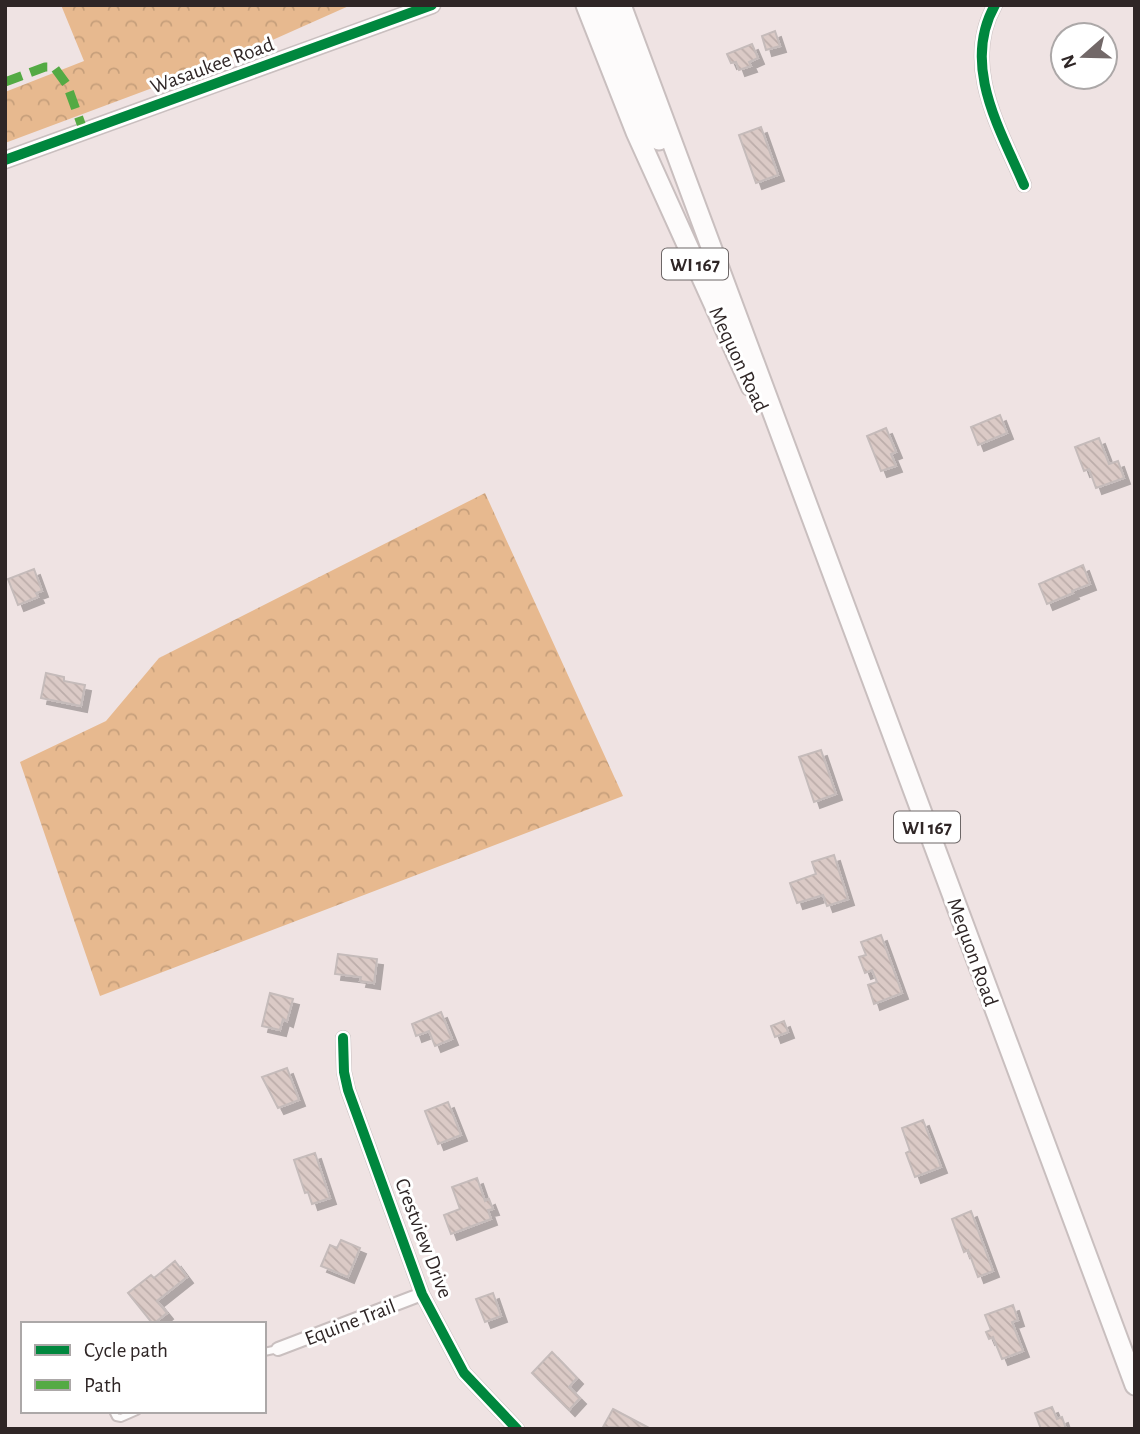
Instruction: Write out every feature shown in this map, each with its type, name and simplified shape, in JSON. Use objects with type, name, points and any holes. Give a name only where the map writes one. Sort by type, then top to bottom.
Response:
[{"type":"main road","name":"Mequon Road","points":[[586,5],[669,208],[812,519]]},
{"type":"main road","points":[[603,5],[666,155],[723,277]]},
{"type":"main road","name":"Mequon Road","points":[[621,5],[1135,1385]]},
{"type":"street","name":"Wasaukee Road","points":[[5,160],[432,5]]},
{"type":"street","points":[[995,5],[987,20],[980,59],[986,96],[1024,185]]},
{"type":"street","name":"Crestview Drive","points":[[343,1038],[344,1072],[348,1090],[422,1294],[464,1373],[517,1429]]},
{"type":"street","name":"Equine Trail","points":[[278,1349],[422,1294]]},
{"type":"lane","points":[[266,1352],[278,1349]]},
{"type":"lane","points":[[114,1413],[121,1418],[132,1413]]},
{"type":"green space","points":[[61,5],[351,5],[230,59],[5,143],[5,92],[84,61]]},
{"type":"green space","points":[[485,493],[623,796],[100,996],[20,762],[106,721],[159,658]]},
{"type":"building","points":[[775,31],[780,46],[766,50],[762,36]]},
{"type":"building","points":[[752,44],[758,58],[749,62],[751,66],[739,70],[736,62],[731,63],[727,54]]},
{"type":"building","points":[[761,127],[778,175],[756,183],[739,135]]},
{"type":"building","points":[[1000,415],[1007,433],[978,445],[971,427]]},
{"type":"building","points":[[886,428],[896,452],[891,454],[896,466],[881,471],[867,436]]},
{"type":"building","points":[[1099,438],[1109,464],[1118,461],[1124,478],[1096,488],[1089,469],[1084,471],[1075,447]]},
{"type":"building","points":[[1083,565],[1090,584],[1047,604],[1039,584]]},
{"type":"building","points":[[34,569],[42,591],[36,593],[38,597],[18,605],[8,579]]},
{"type":"building","points":[[46,673],[64,677],[64,681],[85,685],[81,706],[41,698]]},
{"type":"building","points":[[821,750],[836,794],[814,802],[799,757]]},
{"type":"building","points":[[834,855],[848,899],[827,906],[823,895],[797,903],[790,883],[816,874],[812,862]]},
{"type":"building","points":[[881,935],[902,993],[874,1004],[868,985],[877,982],[872,970],[865,973],[859,957],[866,955],[861,942]]},
{"type":"building","points":[[338,954],[377,959],[374,983],[360,981],[361,977],[335,974]]},
{"type":"building","points":[[270,993],[293,999],[287,1021],[283,1019],[280,1030],[262,1026]]},
{"type":"building","points":[[441,1012],[452,1039],[435,1046],[429,1031],[416,1036],[412,1024]]},
{"type":"building","points":[[784,1021],[788,1032],[775,1037],[771,1026]]},
{"type":"building","points":[[287,1068],[299,1100],[278,1108],[262,1077]]},
{"type":"building","points":[[448,1102],[461,1135],[438,1144],[425,1111]]},
{"type":"building","points":[[923,1120],[941,1167],[915,1177],[906,1153],[910,1151],[902,1128]]},
{"type":"building","points":[[315,1153],[330,1198],[312,1204],[308,1192],[305,1193],[294,1160]]},
{"type":"building","points":[[477,1178],[485,1201],[489,1199],[493,1209],[488,1210],[491,1219],[451,1234],[444,1215],[460,1209],[452,1187]]},
{"type":"building","points":[[971,1211],[993,1271],[978,1277],[968,1250],[964,1252],[952,1219]]},
{"type":"building","points":[[341,1240],[360,1248],[348,1277],[321,1266],[330,1245],[337,1248]]},
{"type":"building","points":[[175,1261],[187,1277],[157,1301],[167,1313],[151,1322],[128,1293],[151,1275],[154,1278]]},
{"type":"building","points":[[493,1293],[501,1316],[485,1322],[476,1299]]},
{"type":"building","points":[[1013,1305],[1018,1320],[1012,1322],[1023,1351],[1002,1359],[993,1337],[989,1339],[986,1332],[991,1330],[985,1315]]},
{"type":"building","points":[[552,1352],[577,1378],[569,1387],[580,1398],[569,1410],[532,1373]]},
{"type":"building","points":[[1052,1407],[1057,1419],[1062,1417],[1066,1429],[1041,1429],[1035,1413]]},
{"type":"building","points":[[613,1409],[651,1429],[603,1427]]},
{"type":"marked path","points":[[5,82],[45,67],[54,67],[67,85],[84,132]]},
{"type":"cycle path","points":[[5,160],[432,5]]},
{"type":"cycle path","points":[[995,5],[986,28],[982,51],[983,74],[995,119],[1024,185]]},
{"type":"cycle path","points":[[343,1038],[344,1072],[348,1090],[422,1294],[464,1373],[517,1429]]}]
